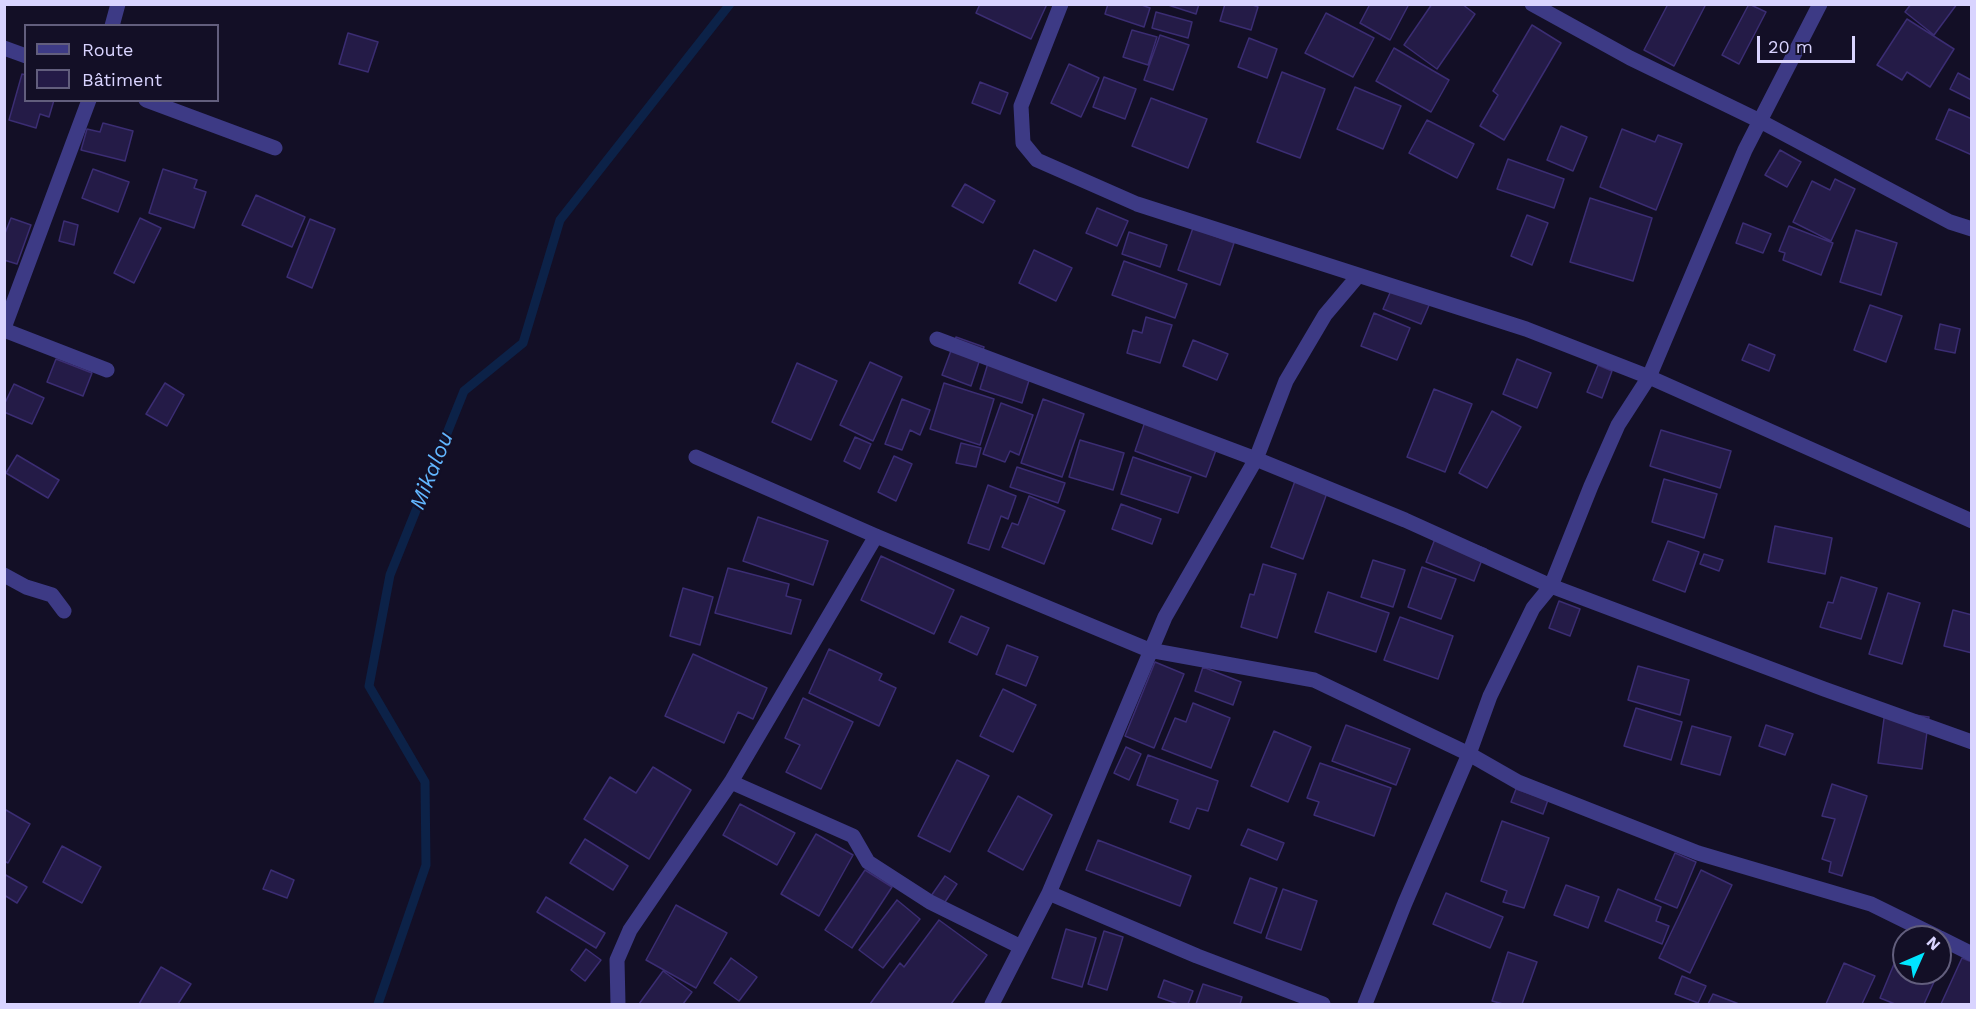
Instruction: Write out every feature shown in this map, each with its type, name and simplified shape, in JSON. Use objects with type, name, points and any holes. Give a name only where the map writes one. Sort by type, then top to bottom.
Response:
[{"type":"street","points":[[113,24],[118,4]]},
{"type":"street","points":[[1061,4],[1021,106],[1023,143],[1037,160],[1137,204],[1526,329],[1649,377],[1971,522]]},
{"type":"street","points":[[1532,4],[1630,58],[1760,121],[1950,222],[1971,229]]},
{"type":"street","points":[[1365,1005],[1405,903],[1469,754],[1490,696],[1533,608],[1551,586],[1618,424],[1649,377],[1745,150],[1820,4]]},
{"type":"street","points":[[4,48],[24,55]]},
{"type":"street","points":[[88,102],[4,329],[107,370]]},
{"type":"street","points":[[151,102],[275,148]]},
{"type":"street","points":[[992,1005],[1049,894],[1149,650],[1165,617],[1256,459],[1286,381],[1325,315],[1358,276]]},
{"type":"street","points":[[937,339],[1256,459],[1405,520],[1551,586],[1971,742]]},
{"type":"street","points":[[696,457],[876,536],[1149,650],[1314,680],[1469,754],[1518,782],[1698,853],[1871,904],[1913,925]]},
{"type":"street","points":[[618,1005],[617,960],[630,930],[730,782],[876,536]]},
{"type":"street","points":[[4,575],[26,587],[52,596],[64,611]]},
{"type":"street","points":[[730,782],[853,836],[868,862],[930,902],[1021,947]]},
{"type":"street","points":[[1049,894],[1197,956],[1323,1005]]},
{"type":"street","points":[[1952,944],[1971,954]]},
{"type":"building","points":[[980,4],[1047,4],[1031,39],[976,13]]},
{"type":"building","points":[[1108,4],[1139,4],[1150,8],[1144,27],[1105,14]]},
{"type":"building","points":[[1165,4],[1199,4],[1196,14]]},
{"type":"building","points":[[1225,4],[1250,4],[1258,7],[1251,30],[1220,21]]},
{"type":"building","points":[[1370,4],[1409,4],[1390,40],[1360,23]]},
{"type":"building","points":[[1432,4],[1462,4],[1475,14],[1437,69],[1404,45]]},
{"type":"building","points":[[1668,4],[1706,4],[1674,66],[1644,50]]},
{"type":"building","points":[[1749,4],[1766,12],[1739,64],[1722,55]]},
{"type":"building","points":[[1911,4],[1957,4],[1934,35],[1905,12]]},
{"type":"building","points":[[1156,12],[1192,22],[1188,38],[1152,28]]},
{"type":"building","points":[[1326,13],[1374,38],[1353,77],[1305,53]]},
{"type":"building","points":[[1907,19],[1954,49],[1930,87],[1907,72],[1902,80],[1877,65]]},
{"type":"building","points":[[1532,25],[1561,43],[1504,140],[1480,126],[1498,95],[1493,91]]},
{"type":"building","points":[[1132,30],[1157,37],[1148,65],[1123,57]]},
{"type":"building","points":[[348,33],[378,42],[368,72],[339,64]]},
{"type":"building","points":[[1160,35],[1189,45],[1173,90],[1144,80]]},
{"type":"building","points":[[1249,38],[1277,49],[1267,78],[1238,67]]},
{"type":"building","points":[[1394,48],[1449,80],[1431,112],[1376,81]]},
{"type":"building","points":[[1069,64],[1099,78],[1081,117],[1051,103]]},
{"type":"building","points":[[1282,72],[1325,89],[1300,158],[1257,142]]},
{"type":"building","points":[[1958,73],[1971,80],[1972,78],[1972,100],[1950,89]]},
{"type":"building","points":[[22,74],[24,74],[24,102],[53,102],[49,117],[40,114],[36,128],[9,120]]},
{"type":"building","points":[[1104,77],[1136,89],[1125,119],[1093,107]]},
{"type":"building","points":[[980,82],[1008,93],[1000,114],[972,103]]},
{"type":"building","points":[[1355,87],[1401,106],[1383,149],[1337,129]]},
{"type":"building","points":[[1151,98],[1207,119],[1188,168],[1132,146]]},
{"type":"building","points":[[1949,109],[1972,119],[1972,155],[1936,139]]},
{"type":"building","points":[[1427,120],[1474,144],[1457,178],[1409,153]]},
{"type":"building","points":[[103,123],[133,131],[125,161],[81,150],[87,129],[100,132]]},
{"type":"building","points":[[1561,126],[1587,137],[1573,171],[1547,160]]},
{"type":"building","points":[[1622,129],[1655,142],[1658,135],[1682,144],[1656,210],[1600,187]]},
{"type":"building","points":[[1780,150],[1801,162],[1787,187],[1765,175]]},
{"type":"building","points":[[1508,159],[1564,179],[1554,208],[1497,189]]},
{"type":"building","points":[[93,169],[129,182],[118,212],[82,198]]},
{"type":"building","points":[[163,169],[197,180],[194,188],[206,192],[194,228],[149,213]]},
{"type":"building","points":[[1835,179],[1855,189],[1831,241],[1793,222],[1812,181],[1830,190]]},
{"type":"building","points":[[965,184],[995,201],[983,223],[952,206]]},
{"type":"building","points":[[256,195],[305,217],[292,247],[242,225]]},
{"type":"building","points":[[1590,198],[1652,218],[1633,281],[1570,262]]},
{"type":"building","points":[[1097,208],[1128,221],[1117,246],[1086,233]]},
{"type":"building","points":[[1527,215],[1548,223],[1532,265],[1511,256]]},
{"type":"building","points":[[11,218],[31,225],[17,264],[4,260],[4,236]]},
{"type":"building","points":[[140,218],[161,228],[134,283],[114,273]]},
{"type":"building","points":[[310,219],[335,229],[312,288],[287,277]]},
{"type":"building","points":[[64,221],[78,225],[74,245],[59,241]]},
{"type":"building","points":[[1743,223],[1771,234],[1763,253],[1736,243]]},
{"type":"building","points":[[1789,226],[1833,243],[1821,275],[1783,260],[1785,253],[1779,251]]},
{"type":"building","points":[[1193,228],[1234,243],[1220,285],[1178,270]]},
{"type":"building","points":[[1856,230],[1897,243],[1881,295],[1840,282]]},
{"type":"building","points":[[1129,232],[1167,245],[1160,267],[1122,254]]},
{"type":"building","points":[[1034,250],[1072,268],[1056,301],[1019,283]]},
{"type":"building","points":[[1124,261],[1187,284],[1175,318],[1112,295]]},
{"type":"building","points":[[1395,281],[1433,296],[1421,324],[1383,309]]},
{"type":"building","points":[[1870,305],[1902,316],[1886,362],[1854,350]]},
{"type":"building","points":[[1374,313],[1410,328],[1397,360],[1361,346]]},
{"type":"building","points":[[1146,317],[1172,325],[1160,363],[1127,353],[1133,330],[1142,333]]},
{"type":"building","points":[[1940,324],[1960,329],[1955,353],[1935,349]]},
{"type":"building","points":[[956,337],[984,347],[971,386],[942,375]]},
{"type":"building","points":[[1193,340],[1228,354],[1217,380],[1183,366]]},
{"type":"building","points":[[1749,344],[1775,355],[1769,371],[1742,360]]},
{"type":"building","points":[[56,359],[92,373],[83,396],[47,382]]},
{"type":"building","points":[[1517,359],[1551,373],[1537,408],[1503,394]]},
{"type":"building","points":[[989,360],[1031,374],[1022,403],[980,389]]},
{"type":"building","points":[[870,362],[902,377],[873,441],[840,425]]},
{"type":"building","points":[[797,363],[837,381],[811,440],[772,422]]},
{"type":"building","points":[[1598,365],[1612,371],[1602,398],[1587,392]]},
{"type":"building","points":[[165,383],[184,395],[167,426],[146,414]]},
{"type":"building","points":[[944,383],[994,399],[980,445],[930,429]]},
{"type":"building","points":[[14,384],[44,398],[32,424],[4,412],[4,405]]},
{"type":"building","points":[[1434,389],[1472,404],[1445,472],[1407,457]]},
{"type":"building","points":[[902,399],[930,410],[920,435],[910,430],[902,450],[885,444]]},
{"type":"building","points":[[1043,399],[1084,414],[1062,477],[1021,463]]},
{"type":"building","points":[[1001,403],[1033,415],[1019,455],[1010,451],[1005,462],[983,454]]},
{"type":"building","points":[[1492,411],[1521,427],[1487,488],[1459,473]]},
{"type":"building","points":[[1147,416],[1219,442],[1206,477],[1135,451]]},
{"type":"building","points":[[1661,430],[1731,451],[1720,488],[1650,466]]},
{"type":"building","points":[[855,437],[871,444],[860,469],[844,461]]},
{"type":"building","points":[[1080,440],[1124,453],[1113,490],[1069,477]]},
{"type":"building","points":[[961,443],[981,448],[976,467],[956,463]]},
{"type":"building","points":[[17,455],[59,480],[48,498],[6,473]]},
{"type":"building","points":[[894,456],[912,464],[896,501],[878,492]]},
{"type":"building","points":[[1133,457],[1191,477],[1178,513],[1121,494]]},
{"type":"building","points":[[1017,467],[1065,483],[1058,503],[1010,487]]},
{"type":"building","points":[[1664,479],[1717,494],[1704,538],[1652,522]]},
{"type":"building","points":[[1295,481],[1327,493],[1303,559],[1271,547]]},
{"type":"building","points":[[988,485],[1016,496],[1008,519],[1001,516],[989,550],[968,543]]},
{"type":"building","points":[[1029,496],[1065,511],[1044,564],[1002,547],[1012,523],[1018,525]]},
{"type":"building","points":[[1121,504],[1161,519],[1152,544],[1112,529]]},
{"type":"building","points":[[758,517],[828,541],[813,585],[743,561]]},
{"type":"building","points":[[1775,526],[1832,538],[1825,574],[1768,562]]},
{"type":"building","points":[[1438,531],[1486,549],[1474,581],[1426,562]]},
{"type":"building","points":[[1668,541],[1699,552],[1685,592],[1653,580]]},
{"type":"building","points":[[1704,554],[1723,560],[1719,571],[1700,564]]},
{"type":"building","points":[[881,556],[954,590],[934,634],[861,600]]},
{"type":"building","points":[[1373,560],[1405,570],[1393,607],[1361,597]]},
{"type":"building","points":[[1263,564],[1296,574],[1277,638],[1241,627],[1250,594],[1254,595]]},
{"type":"building","points":[[1422,567],[1456,579],[1441,619],[1408,607]]},
{"type":"building","points":[[728,568],[789,584],[786,596],[801,600],[791,634],[715,613]]},
{"type":"building","points":[[1841,577],[1877,588],[1861,639],[1820,627],[1828,602],[1833,603]]},
{"type":"building","points":[[683,588],[713,597],[700,645],[670,636]]},
{"type":"building","points":[[1328,592],[1389,613],[1376,652],[1315,632]]},
{"type":"building","points":[[1888,593],[1920,603],[1902,664],[1869,654]]},
{"type":"building","points":[[1559,601],[1580,609],[1570,636],[1549,628]]},
{"type":"building","points":[[1953,610],[1972,615],[1972,653],[1944,646]]},
{"type":"building","points":[[961,616],[989,628],[977,655],[949,642]]},
{"type":"building","points":[[1400,617],[1453,636],[1438,679],[1384,660]]},
{"type":"building","points":[[1007,645],[1038,657],[1026,686],[996,674]]},
{"type":"building","points":[[829,649],[882,674],[879,680],[896,688],[879,726],[809,693]]},
{"type":"building","points":[[693,654],[767,688],[753,719],[738,712],[724,743],[665,716]]},
{"type":"building","points":[[1155,662],[1184,674],[1154,748],[1125,736]]},
{"type":"building","points":[[1638,666],[1689,680],[1680,715],[1628,700]]},
{"type":"building","points":[[1203,667],[1241,682],[1233,705],[1195,691]]},
{"type":"building","points":[[1003,689],[1036,705],[1013,752],[980,736]]},
{"type":"building","points":[[803,698],[853,722],[821,789],[786,772],[800,745],[785,738]]},
{"type":"building","points":[[1193,703],[1230,718],[1211,768],[1162,749],[1175,718],[1186,722]]},
{"type":"building","points":[[1636,708],[1682,722],[1671,760],[1624,746]]},
{"type":"building","points":[[1885,711],[1929,717],[1922,769],[1878,763]]},
{"type":"building","points":[[1346,725],[1410,749],[1396,785],[1332,761]]},
{"type":"building","points":[[1766,725],[1793,734],[1785,755],[1759,746]]},
{"type":"building","points":[[1692,726],[1731,737],[1720,775],[1681,764]]},
{"type":"building","points":[[1274,731],[1311,747],[1288,802],[1251,786]]},
{"type":"building","points":[[1126,747],[1141,754],[1129,780],[1114,773]]},
{"type":"building","points":[[1148,755],[1218,781],[1208,811],[1197,808],[1189,829],[1170,822],[1178,800],[1137,785]]},
{"type":"building","points":[[957,760],[989,776],[950,852],[918,836]]},
{"type":"building","points":[[1320,763],[1391,788],[1374,836],[1314,815],[1319,802],[1307,798]]},
{"type":"building","points":[[653,767],[691,790],[649,859],[584,819],[610,777],[636,793]]},
{"type":"building","points":[[1832,784],[1867,796],[1842,876],[1829,872],[1831,862],[1822,859],[1835,819],[1822,816]]},
{"type":"building","points":[[1516,789],[1548,800],[1543,814],[1511,802]]},
{"type":"building","points":[[1018,796],[1052,815],[1023,870],[988,851]]},
{"type":"building","points":[[740,804],[795,833],[777,865],[723,835]]},
{"type":"building","points":[[6,810],[30,824],[8,863],[4,861],[4,813]]},
{"type":"building","points":[[1502,821],[1549,838],[1524,908],[1503,902],[1507,891],[1481,881]]},
{"type":"building","points":[[1248,829],[1284,843],[1277,860],[1241,845]]},
{"type":"building","points":[[816,834],[853,855],[819,916],[781,894]]},
{"type":"building","points":[[585,839],[628,866],[613,890],[570,863]]},
{"type":"building","points":[[1098,840],[1191,876],[1180,906],[1086,870]]},
{"type":"building","points":[[62,846],[101,867],[82,903],[43,882]]},
{"type":"building","points":[[1675,853],[1696,862],[1677,908],[1655,899]]},
{"type":"building","points":[[271,870],[294,880],[287,898],[263,889]]},
{"type":"building","points":[[865,870],[892,887],[852,948],[825,930]]},
{"type":"building","points":[[1701,870],[1732,885],[1690,973],[1659,958]]},
{"type":"building","points":[[4,874],[27,887],[17,903],[4,895]]},
{"type":"building","points":[[945,876],[957,884],[943,905],[931,896]]},
{"type":"building","points":[[1250,878],[1277,888],[1261,933],[1234,923]]},
{"type":"building","points":[[1566,885],[1599,897],[1588,928],[1554,915]]},
{"type":"building","points":[[1283,889],[1317,901],[1301,950],[1266,938]]},
{"type":"building","points":[[1618,889],[1661,907],[1656,921],[1669,926],[1662,944],[1605,921]]},
{"type":"building","points":[[1446,893],[1503,917],[1490,948],[1433,924]]},
{"type":"building","points":[[546,897],[605,933],[596,948],[537,912]]},
{"type":"building","points":[[897,900],[920,919],[883,968],[859,950]]},
{"type":"building","points":[[676,905],[727,933],[696,988],[646,960]]},
{"type":"building","points":[[939,920],[987,955],[951,1004],[870,1004],[900,963],[904,967]]},
{"type":"building","points":[[1066,929],[1096,938],[1082,987],[1052,978]]},
{"type":"building","points":[[1104,931],[1123,937],[1107,990],[1088,984]]},
{"type":"building","points":[[586,949],[601,960],[585,981],[571,970]]},
{"type":"building","points":[[1508,952],[1537,962],[1522,1004],[1503,1004],[1492,1001]]},
{"type":"building","points":[[731,958],[757,977],[739,1001],[714,983]]},
{"type":"building","points":[[1962,958],[1972,962],[1972,1004],[1941,1004],[1950,985],[1952,985]]},
{"type":"building","points":[[1844,963],[1875,976],[1862,1004],[1826,1004]]},
{"type":"building","points":[[161,967],[191,984],[178,1004],[139,1004]]},
{"type":"building","points":[[1892,969],[1892,985],[1933,985],[1924,1004],[1895,1004],[1880,998]]},
{"type":"building","points":[[663,971],[692,992],[683,1004],[639,1004]]},
{"type":"building","points":[[1682,976],[1706,986],[1698,1003],[1675,994]]},
{"type":"building","points":[[1164,980],[1193,991],[1188,1004],[1178,1004],[1158,997]]},
{"type":"building","points":[[1203,984],[1242,997],[1240,1004],[1196,1004]]},
{"type":"building","points":[[1713,994],[1739,1004],[1708,1004]]},
{"type":"waterway","name":"Mikalou","points":[[378,1004],[426,865],[425,782],[369,686],[390,575],[464,391],[523,343],[560,220],[730,4]]}]
